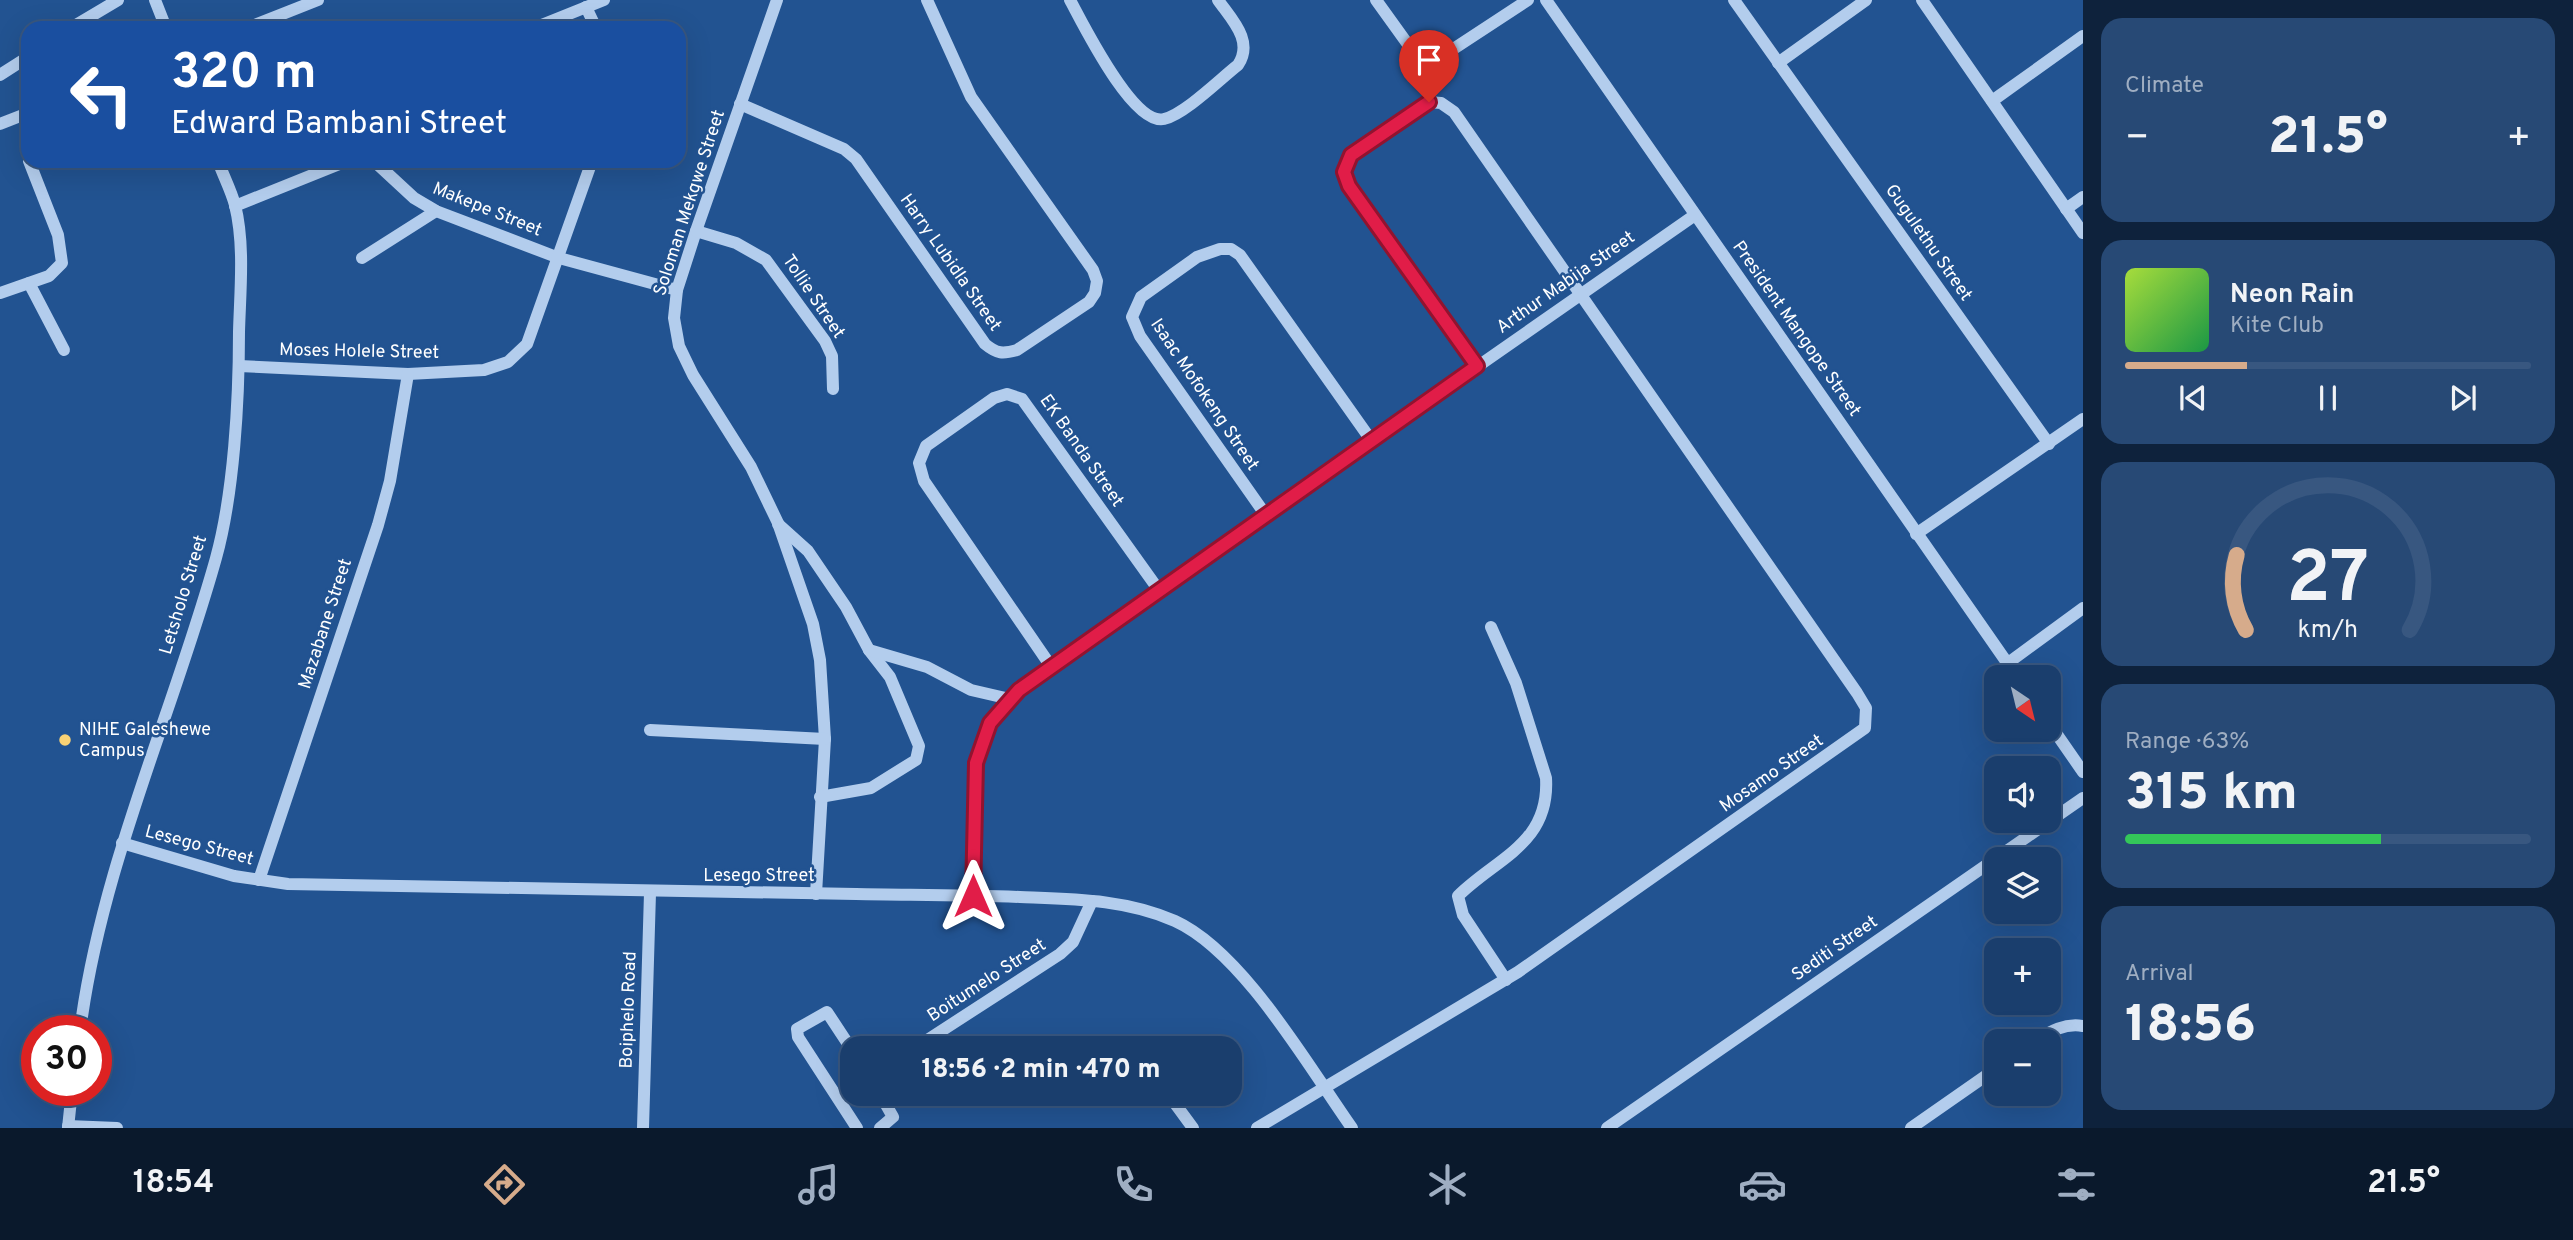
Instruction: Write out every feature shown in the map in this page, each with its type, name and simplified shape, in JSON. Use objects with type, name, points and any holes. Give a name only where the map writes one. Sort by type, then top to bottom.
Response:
[{"type":"street","points":[[83,21],[118,0]]},
{"type":"street","points":[[155,0],[163,21]]},
{"type":"street","points":[[265,21],[318,0]]},
{"type":"street","points":[[551,21],[604,0]]},
{"type":"street","name":"Soloman Mekgwe Street","points":[[777,0],[696,231],[677,290],[674,318],[679,346],[708,403],[751,467],[778,523],[813,624],[820,660],[825,739],[816,894]]},
{"type":"street","name":"Harry Lubidla Street","points":[[740,104],[844,149],[856,159],[985,344],[994,352],[1004,354],[1017,350],[1089,302],[1096,293],[1097,281],[1080,250],[971,97],[927,0]]},
{"type":"street","points":[[1070,0],[1135,105],[1153,119],[1165,119],[1181,110],[1238,65],[1243,57],[1243,36],[1218,0]]},
{"type":"street","points":[[1376,0],[1412,51],[1425,62],[1435,61],[1528,0]]},
{"type":"street","name":"President Mangope Street","points":[[1546,0],[2008,663]]},
{"type":"street","name":"Gugulethu Street","points":[[1734,0],[2049,444]]},
{"type":"street","points":[[1778,63],[1866,0]]},
{"type":"street","points":[[1922,0],[2083,233]]},
{"type":"street","points":[[586,7],[593,21]]},
{"type":"street","points":[[1992,101],[2083,36]]},
{"type":"street","points":[[0,75],[21,62]]},
{"type":"street","points":[[1477,366],[1349,186],[1344,172],[1351,155],[1418,106],[1429,102],[1441,103],[1454,112],[1583,293]]},
{"type":"street","points":[[0,124],[21,116]]},
{"type":"street","points":[[0,293],[57,270],[63,253],[32,168]]},
{"type":"street","name":"Letsholo Street","points":[[83,1015],[96,948],[122,843],[216,558],[227,507],[239,366],[240,269],[235,206],[221,168]]},
{"type":"street","points":[[235,206],[330,168]]},
{"type":"street","name":"Makepe Street","points":[[381,168],[414,198],[436,211],[559,258],[677,290]]},
{"type":"street","name":"Moses Holele Street","points":[[239,366],[408,374],[484,370],[508,362],[527,344],[590,168]]},
{"type":"street","points":[[2066,209],[2083,197]]},
{"type":"street","points":[[362,258],[436,211]]},
{"type":"street","name":"Arthur Mabija Street","points":[[973,896],[976,763],[990,723],[1010,699],[1050,666],[1158,589],[1695,215]]},
{"type":"street","name":"Tollie Street","points":[[696,231],[736,243],[766,260],[825,341],[832,356],[834,389]]},
{"type":"street","name":"Isaac Mofokeng Street","points":[[1265,514],[1140,336],[1132,317],[1141,297],[1197,257],[1220,249],[1231,249],[1240,255],[1371,440]]},
{"type":"street","points":[[29,283],[64,350]]},
{"type":"street","name":"Mosamo Street","points":[[1257,1128],[1322,1086],[1506,980],[1866,728],[1866,708],[1857,693],[1583,293]]},
{"type":"street","name":"Mazabane Street","points":[[259,880],[378,525],[390,481],[408,374]]},
{"type":"street","name":"EK Banda Street","points":[[1050,666],[924,481],[919,463],[920,454],[937,438],[994,398],[1007,394],[1023,398],[1158,589]]},
{"type":"street","points":[[1916,534],[2083,419]]},
{"type":"street","points":[[778,523],[808,551],[846,607],[869,650],[890,677],[919,746],[916,760],[871,788],[820,797]]},
{"type":"street","points":[[2008,663],[2083,608]]},
{"type":"street","points":[[1491,627],[1516,683],[1546,778],[1546,793],[1539,820],[1522,845],[1458,896],[1463,915],[1506,980]]},
{"type":"street","points":[[869,650],[927,667],[971,690],[1010,699]]},
{"type":"street","points":[[650,730],[825,739]]},
{"type":"street","points":[[2062,742],[2083,772]]},
{"type":"street","name":"Sediti Street","points":[[1607,1128],[2083,798]]},
{"type":"street","name":"Lesego Street","points":[[122,843],[259,880],[288,884],[650,893],[973,896],[1092,901],[1147,911],[1199,935],[1251,987],[1352,1128]]},
{"type":"street","name":"Boiphelo Road","points":[[643,1128],[650,893]]},
{"type":"street","name":"Boitumelo Street","points":[[933,1036],[1066,949],[1082,926],[1092,901]]},
{"type":"street","points":[[840,1103],[798,1037],[797,1029],[827,1012],[843,1036]]},
{"type":"street","points":[[2057,1029],[2071,1024],[2083,1026]]},
{"type":"street","points":[[1911,1128],[1984,1077]]},
{"type":"street","points":[[70,1106],[68,1127],[117,1128]]},
{"type":"street","points":[[842,1106],[856,1128]]},
{"type":"street","points":[[880,1128],[893,1117],[887,1106]]},
{"type":"street","points":[[1177,1106],[1193,1128]]},
{"type":"place","name":"NIHE Galeshewe Campus","points":[[65,740]]},
{"type":"route","points":[[973,896],[976,763],[990,723],[1004,705],[1050,666],[1477,366],[1349,186],[1344,172],[1351,155],[1418,106],[1429,102]]}]
